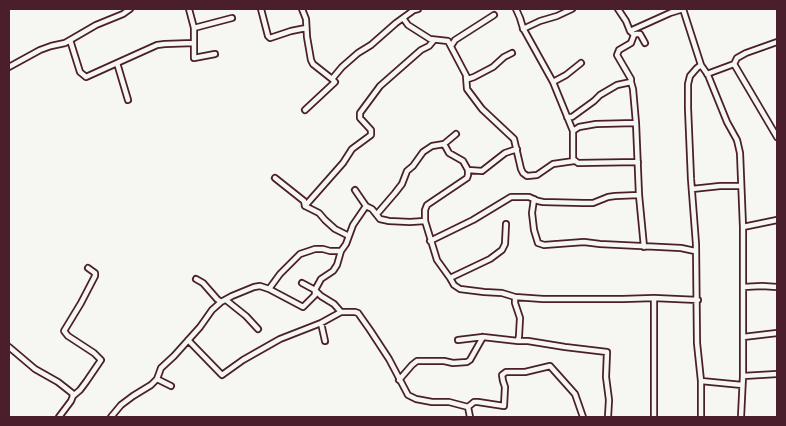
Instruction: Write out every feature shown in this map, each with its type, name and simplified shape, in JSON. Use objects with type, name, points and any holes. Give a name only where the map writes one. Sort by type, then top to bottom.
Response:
[{"type":"street","points":[[9,67],[40,50],[70,40],[130,9]]},
{"type":"street","points":[[188,9],[194,28],[194,58],[215,54]]},
{"type":"street","points":[[261,9],[270,38],[306,28]]},
{"type":"street","points":[[302,9],[306,19],[311,60],[313,64],[335,82],[305,110]]},
{"type":"street","points":[[332,79],[348,61],[371,45],[403,18],[418,9]]},
{"type":"street","points":[[516,9],[523,29],[553,82],[573,131],[574,161]]},
{"type":"street","points":[[523,29],[572,9]]},
{"type":"street","points":[[618,9],[634,35]]},
{"type":"street","points":[[630,30],[683,9],[701,65],[707,74],[727,122],[737,140],[740,153],[743,227],[743,376],[741,417]]},
{"type":"street","points":[[450,43],[494,15]]},
{"type":"street","points":[[194,28],[232,18]]},
{"type":"street","points":[[403,18],[408,25],[434,40],[443,40],[450,43],[466,76],[467,88],[470,94],[482,109],[514,139],[521,169],[527,176],[537,175],[553,164],[574,161],[578,163],[638,162]]},
{"type":"street","points":[[634,35],[640,34],[645,43]]},
{"type":"street","points":[[634,35],[631,43],[619,50],[617,55],[631,79],[633,89],[638,162],[638,195],[644,247]]},
{"type":"street","points":[[70,40],[80,72],[86,77],[157,45],[194,43]]},
{"type":"street","points":[[305,206],[343,163],[352,149],[371,134],[371,130],[360,118],[360,113],[375,93],[385,82],[434,40]]},
{"type":"street","points":[[707,74],[734,64],[737,58],[746,53],[777,42]]},
{"type":"street","points":[[466,76],[468,79],[475,79],[512,53]]},
{"type":"street","points":[[117,63],[128,100]]},
{"type":"street","points":[[553,82],[566,75],[581,63]]},
{"type":"street","points":[[734,64],[777,137]]},
{"type":"street","points":[[701,65],[690,76],[688,84],[698,300],[701,417]]},
{"type":"street","points":[[567,117],[572,117],[600,95],[617,85],[632,82]]},
{"type":"street","points":[[573,131],[579,127],[596,124],[636,123]]},
{"type":"street","points":[[377,214],[396,193],[407,171],[423,152],[432,146],[444,144],[456,134]]},
{"type":"street","points":[[444,144],[450,153],[463,161],[468,170],[468,175],[467,178],[427,205],[425,221],[437,260],[454,285],[460,289],[544,299],[654,298],[698,300]]},
{"type":"street","points":[[468,170],[482,171],[505,153],[517,148]]},
{"type":"street","points":[[275,178],[304,201],[305,206],[319,213],[336,229],[348,236]]},
{"type":"street","points":[[692,189],[741,186]]},
{"type":"street","points":[[355,190],[366,206],[372,209],[380,219],[410,222],[425,221]]},
{"type":"street","points":[[430,242],[473,220],[511,197],[529,197],[543,202],[583,204],[593,203],[608,197],[638,195]]},
{"type":"street","points":[[534,199],[532,213],[534,230],[538,243],[544,245],[584,242],[681,248],[695,251]]},
{"type":"street","points":[[111,417],[133,396],[157,379],[161,368],[200,327],[212,310],[232,296],[260,286],[303,307],[315,295],[315,290],[321,279],[333,271],[337,265],[353,225],[366,206]]},
{"type":"street","points":[[743,227],[777,220]]},
{"type":"street","points":[[450,278],[490,259],[502,250],[505,244],[506,224]]},
{"type":"street","points":[[269,289],[280,274],[300,254],[315,249],[341,251]]},
{"type":"street","points":[[59,417],[101,360],[64,331],[95,276],[95,273],[88,268]]},
{"type":"street","points":[[196,279],[203,283],[217,299],[224,301],[246,316],[258,328]]},
{"type":"street","points":[[302,283],[334,304],[341,312]]},
{"type":"street","points":[[743,287],[762,286],[777,288]]},
{"type":"street","points":[[515,297],[520,318],[518,341]]},
{"type":"street","points":[[654,298],[654,417]]},
{"type":"street","points":[[188,340],[222,375],[280,339],[321,323],[341,312],[355,312],[358,313],[370,330],[408,395],[416,399],[432,402],[450,402],[468,407]]},
{"type":"street","points":[[321,323],[325,341]]},
{"type":"street","points":[[743,337],[777,333]]},
{"type":"street","points":[[399,380],[417,361],[467,362],[483,337]]},
{"type":"street","points":[[458,340],[483,337],[607,352],[608,417]]},
{"type":"street","points":[[9,347],[39,372],[68,389],[73,396]]},
{"type":"street","points":[[468,407],[474,402],[504,406],[505,387],[502,375],[506,372],[525,372],[550,366],[575,394],[583,417]]},
{"type":"street","points":[[743,376],[777,374]]},
{"type":"street","points":[[157,379],[171,386]]},
{"type":"street","points":[[701,381],[742,385]]},
{"type":"street","points":[[468,407],[470,417]]}]
